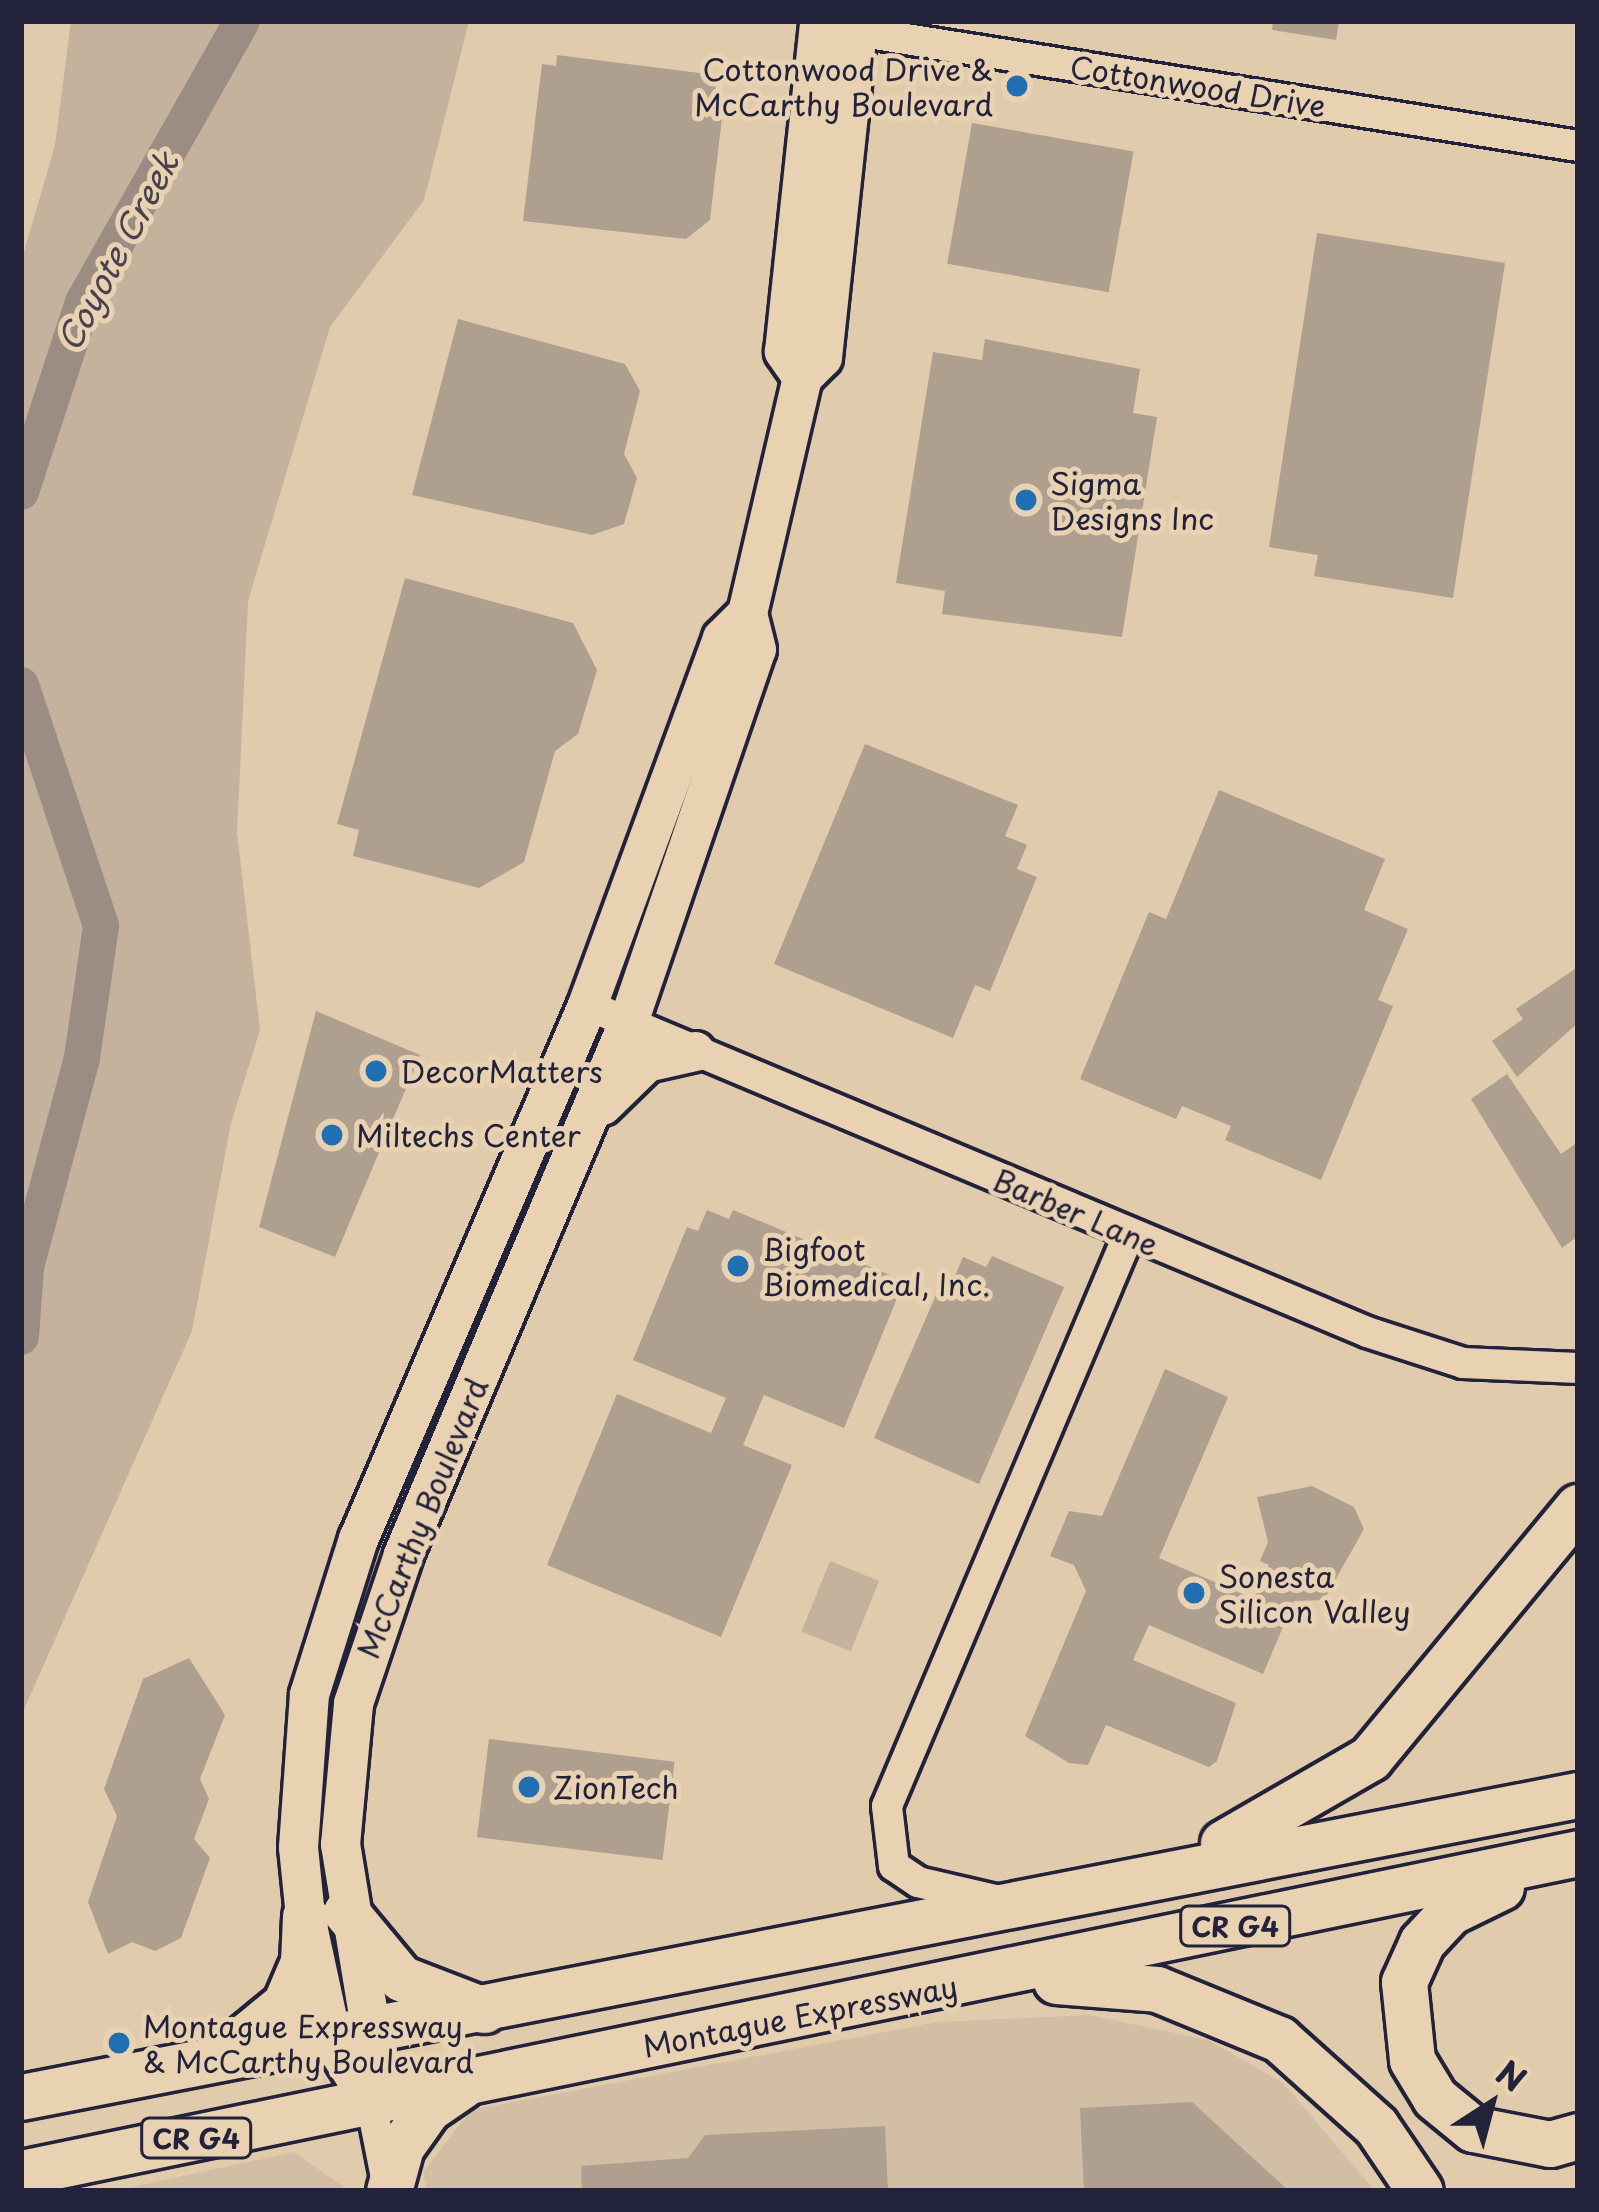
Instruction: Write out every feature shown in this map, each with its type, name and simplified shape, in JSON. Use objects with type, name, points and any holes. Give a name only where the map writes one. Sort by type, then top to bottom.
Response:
[{"type":"highway","points":[[1160,1870],[1281,1815],[1370,1758],[1578,1507]]},
{"type":"highway","name":"CR G4","points":[[21,2097],[207,2066],[1160,1870],[1578,1795]]},
{"type":"highway","name":"Montague Expressway","points":[[21,2173],[892,1999],[1578,1853]]},
{"type":"highway","points":[[1578,1864],[1450,1912],[1403,1982],[1402,2024],[1436,2098],[1473,2129],[1550,2144],[1578,2136]]},
{"type":"highway","points":[[207,2066],[286,2004],[325,1914],[401,1978],[484,2010]]},
{"type":"highway","points":[[892,1999],[1090,1979],[1221,2009],[1330,2078],[1420,2191]]},
{"type":"highway","points":[[389,2191],[401,2147],[428,2109],[470,2080]]},
{"type":"main road","name":"McCarthy Boulevard","points":[[802,377],[784,351],[819,23]]},
{"type":"main road","name":"McCarthy Boulevard","points":[[325,1914],[344,1758],[374,1628],[628,1022],[757,649],[747,613],[802,377],[822,357],[858,27]]},
{"type":"main road","name":"McCarthy Boulevard","points":[[370,2102],[325,1914],[301,1753],[330,1613],[587,1005],[722,638],[747,613]]},
{"type":"main road","points":[[584,1128],[646,1062],[695,1051]]},
{"type":"street","name":"Cottonwood Drive","points":[[819,23],[1578,146]]},
{"type":"street","name":"Barber Lane","points":[[587,1005],[1129,1234],[1463,1363],[1578,1368]]},
{"type":"street","points":[[1006,1903],[918,1882],[894,1866],[884,1841],[887,1806],[1129,1234]]},
{"type":"street","points":[[370,2102],[389,2191]]},
{"type":"shaded area","points":[[71,21],[469,21],[424,200],[330,327],[248,601],[237,832],[260,1030],[231,1123],[192,1331],[21,1716],[21,262],[55,145]]},
{"type":"shaded area","points":[[467,1348],[362,1631],[348,2005],[323,1842],[329,1725],[363,1596]]},
{"type":"shaded area","points":[[830,1561],[879,1581],[851,1651],[802,1631]]},
{"type":"shaded area","points":[[1089,2015],[1208,2040],[1283,2083],[1375,2191],[427,2191],[423,2172],[471,2110],[938,2022]]},
{"type":"shaded area","points":[[294,2152],[350,2191],[114,2191]]},
{"type":"building","points":[[1273,21],[1339,21],[1336,40],[1272,30]]},
{"type":"building","points":[[557,55],[707,74],[724,100],[710,220],[686,239],[523,221],[542,64],[556,66]]},
{"type":"building","points":[[972,123],[1134,151],[1109,292],[947,264]]},
{"type":"building","points":[[1317,233],[1505,263],[1453,598],[1314,576],[1318,555],[1269,547]]},
{"type":"building","points":[[458,319],[625,364],[640,391],[624,454],[637,478],[624,524],[592,535],[412,495]]},
{"type":"building","name":"Sigma Designs Inc","points":[[985,339],[1140,369],[1133,413],[1157,417],[1122,637],[942,614],[945,591],[896,583],[933,352],[982,360]]},
{"type":"building","points":[[405,578],[573,623],[597,670],[578,734],[555,751],[524,862],[479,888],[353,856],[359,830],[337,824]]},
{"type":"building","points":[[865,744],[1018,805],[1005,836],[1027,845],[1017,869],[1037,877],[990,991],[975,985],[953,1038],[774,964]]},
{"type":"building","points":[[1219,790],[1385,859],[1364,910],[1408,929],[1378,1000],[1393,1006],[1321,1180],[1225,1140],[1231,1126],[1182,1106],[1176,1119],[1080,1079],[1149,912],[1166,919]]},
{"type":"building","points":[[1578,967],[1578,1023],[1517,1077],[1492,1041],[1523,1019],[1516,1009]]},
{"type":"building","name":"Miltechs Center","points":[[316,1011],[420,1055],[335,1257],[259,1227]]},
{"type":"building","points":[[1507,1074],[1561,1154],[1578,1142],[1578,1236],[1562,1248],[1471,1099]]},
{"type":"building","points":[[707,1210],[729,1219],[733,1210],[904,1281],[844,1428],[764,1395],[743,1445],[792,1465],[721,1637],[547,1565],[617,1394],[711,1433],[726,1398],[633,1360],[687,1227],[698,1231]]},
{"type":"building","points":[[992,1256],[1064,1287],[979,1484],[874,1438],[945,1274],[954,1278],[963,1257],[986,1267]]},
{"type":"building","points":[[1165,1369],[1228,1397],[1159,1558],[1254,1599],[1269,1565],[1260,1561],[1268,1542],[1257,1497],[1312,1486],[1354,1507],[1364,1529],[1324,1600],[1294,1601],[1263,1674],[1149,1625],[1133,1660],[1236,1703],[1217,1761],[1209,1767],[1106,1725],[1088,1765],[1069,1763],[1025,1736],[1086,1591],[1074,1565],[1050,1556],[1069,1511],[1102,1516]]},
{"type":"building","points":[[189,1658],[225,1715],[200,1779],[209,1799],[194,1839],[210,1858],[181,1938],[155,1951],[132,1942],[108,1954],[88,1902],[117,1816],[104,1789],[143,1679]]},
{"type":"building","points":[[489,1739],[675,1762],[663,1860],[477,1837]]},
{"type":"building","points":[[1192,2102],[1289,2191],[1084,2191],[1080,2108]]},
{"type":"building","points":[[885,2126],[888,2191],[582,2191],[581,2166],[688,2158],[705,2135]]},
{"type":"waterway","name":"Coyote Creek","points":[[21,492],[83,302],[242,21]]},
{"type":"waterway","name":"Coyote Creek","points":[[21,685],[101,926],[82,1058],[26,1267],[21,1337]]},
{"type":"place","name":"Cottonwood Drive & McCarthy Boulevard","points":[[1017,86]]},
{"type":"place","name":"Sigma Designs Inc","points":[[1026,500]]},
{"type":"place","name":"DecorMatters","points":[[376,1071]]},
{"type":"place","name":"Miltechs Center","points":[[332,1135]]},
{"type":"place","name":"Bigfoot Biomedical, Inc.","points":[[738,1266]]},
{"type":"place","name":"Sonesta Silicon Valley","points":[[1194,1593]]},
{"type":"place","name":"ZionTech","points":[[529,1787]]},
{"type":"place","name":"Montague Expressway & McCarthy Boulevard","points":[[119,2043]]}]
